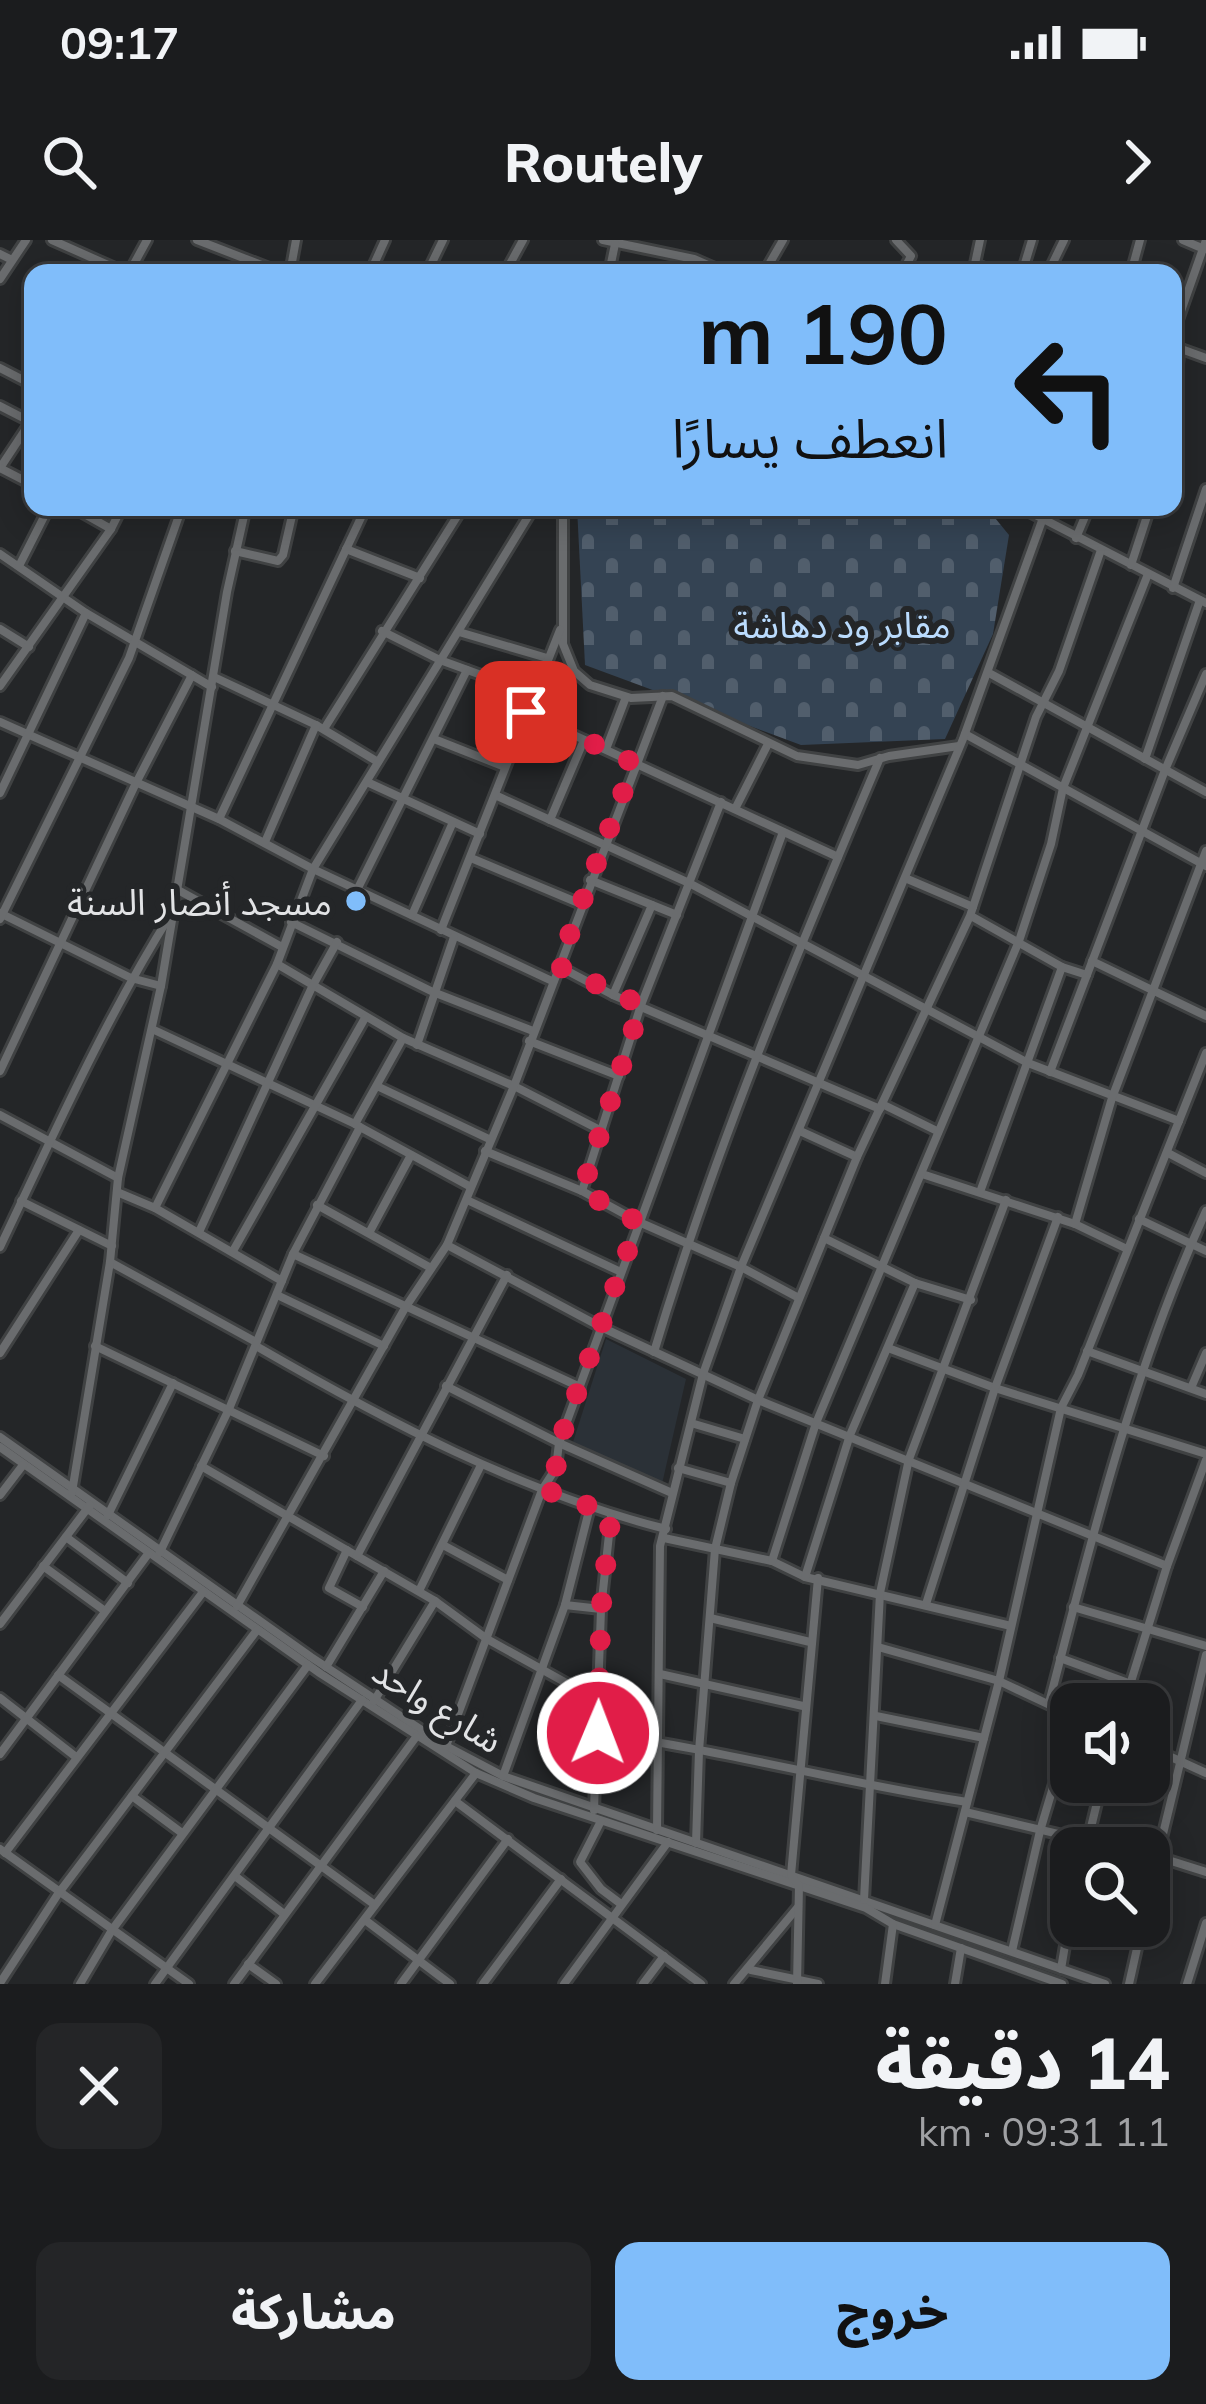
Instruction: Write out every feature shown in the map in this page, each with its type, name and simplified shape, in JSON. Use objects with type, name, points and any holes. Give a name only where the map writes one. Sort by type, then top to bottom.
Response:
[{"type":"street","points":[[0,279],[26,240]]},
{"type":"street","points":[[52,240],[107,264]]},
{"type":"street","points":[[197,240],[260,264]]},
{"type":"street","points":[[231,252],[237,240]]},
{"type":"street","points":[[603,240],[706,264]]},
{"type":"street","points":[[664,254],[669,240]]},
{"type":"street","points":[[896,240],[910,253],[906,264]]},
{"type":"street","points":[[1182,309],[1205,246],[1183,240]]},
{"type":"street","points":[[611,264],[615,244]]},
{"type":"street","points":[[0,254],[12,260]]},
{"type":"street","points":[[240,264],[242,258]]},
{"type":"street","points":[[0,468],[24,432]]},
{"type":"street","points":[[1173,588],[1206,489]]},
{"type":"street","points":[[19,566],[44,516]]},
{"type":"street","points":[[88,516],[111,529]]},
{"type":"street","points":[[0,686],[118,516]]},
{"type":"street","points":[[161,986],[131,978],[1,915],[129,658],[179,516]]},
{"type":"street","points":[[72,1494],[110,1262],[118,1178],[161,986],[244,516]]},
{"type":"street","points":[[235,550],[278,560],[292,516]]},
{"type":"street","points":[[219,819],[362,516]]},
{"type":"street","points":[[266,842],[320,727],[458,516]]},
{"type":"street","points":[[154,1208],[277,964],[313,869],[528,516]]},
{"type":"street","points":[[562,516],[561,626],[567,656],[580,679],[626,697],[682,700],[795,755],[858,765],[960,746]]},
{"type":"street","points":[[1034,516],[1203,602],[1145,759]]},
{"type":"street","points":[[657,1830],[660,1546],[704,1373],[741,1267],[965,734],[1044,516]]},
{"type":"street","points":[[1076,538],[1085,516]]},
{"type":"street","points":[[1131,565],[1147,516]]},
{"type":"street","points":[[346,549],[420,578]]},
{"type":"street","points":[[696,1844],[715,1550],[745,1438],[856,1156],[972,911],[1020,763],[1059,671],[1101,550]]},
{"type":"street","points":[[0,554],[86,613],[192,675],[272,704],[378,762]]},
{"type":"street","points":[[772,1562],[816,1423],[1019,941],[1064,788],[1148,574]]},
{"type":"street","points":[[0,793],[86,613]]},
{"type":"street","points":[[441,930],[561,626]]},
{"type":"street","points":[[0,629],[29,647]]},
{"type":"street","points":[[382,632],[440,660],[533,694]]},
{"type":"street","points":[[459,632],[547,658]]},
{"type":"street","points":[[358,888],[467,670]]},
{"type":"street","points":[[989,673],[1206,793]]},
{"type":"street","points":[[1050,1072],[1206,674]]},
{"type":"street","points":[[0,1071],[192,675]]},
{"type":"street","points":[[237,1606],[405,1308],[447,1245],[514,1086],[663,696]]},
{"type":"street","points":[[606,749],[626,697]]},
{"type":"street","points":[[526,712],[838,857]]},
{"type":"street","points":[[0,722],[219,819],[313,869],[552,981]]},
{"type":"street","points":[[965,734],[1203,864]]},
{"type":"street","points":[[433,739],[505,767]]},
{"type":"street","points":[[550,820],[584,740]]},
{"type":"street","points":[[736,809],[768,744]]},
{"type":"street","points":[[654,1352],[687,1242],[756,1053],[880,758]]},
{"type":"street","points":[[367,782],[480,834]]},
{"type":"street","points":[[495,795],[689,883],[1028,1063],[1179,1121]]},
{"type":"street","points":[[582,1191],[641,1005],[721,802]]},
{"type":"street","points":[[412,915],[453,822]]},
{"type":"street","points":[[446,1746],[542,1490],[556,1468],[559,1443],[783,832]]},
{"type":"street","points":[[1075,1224],[1112,1098],[1206,850]]},
{"type":"street","points":[[471,858],[581,904]]},
{"type":"street","points":[[905,878],[972,911],[1061,967],[1087,975]]},
{"type":"street","points":[[590,880],[677,915]]},
{"type":"street","points":[[178,890],[282,946]]},
{"type":"street","points":[[613,994],[652,905]]},
{"type":"street","points":[[0,1247],[131,978],[175,908]]},
{"type":"street","points":[[291,922],[619,1076]]},
{"type":"street","points":[[417,1045],[454,937]]},
{"type":"street","points":[[199,1232],[312,986],[337,942]]},
{"type":"street","points":[[1092,961],[1206,1016]]},
{"type":"street","points":[[277,964],[364,1018],[602,1131]]},
{"type":"street","points":[[558,966],[706,1035],[937,1131]]},
{"type":"street","points":[[980,1192],[1061,967]]},
{"type":"street","points":[[233,1251],[364,1018]]},
{"type":"street","points":[[152,1029],[317,1103],[469,1186]]},
{"type":"street","points":[[160,1552],[229,1409],[316,1204],[403,1038]]},
{"type":"street","points":[[935,1925],[999,1681],[1061,1408],[1206,1053]]},
{"type":"street","points":[[379,1087],[489,1139]]},
{"type":"street","points":[[0,1115],[118,1178]]},
{"type":"street","points":[[800,1131],[856,1156]]},
{"type":"street","points":[[485,1151],[582,1191],[797,1297]]},
{"type":"street","points":[[1168,1154],[1206,1173]]},
{"type":"street","points":[[369,1233],[411,1155]]},
{"type":"street","points":[[922,1174],[1058,1217],[1126,1248]]},
{"type":"street","points":[[117,1192],[199,1232],[282,1281]]},
{"type":"street","points":[[467,1200],[621,1272]]},
{"type":"street","points":[[864,1900],[880,1593],[909,1459],[1006,1200]]},
{"type":"street","points":[[21,1201],[112,1246]]},
{"type":"street","points":[[316,1204],[431,1268]]},
{"type":"street","points":[[0,1211],[14,1219]]},
{"type":"street","points":[[878,1647],[999,1681],[1049,1703],[1091,1536],[1143,1370],[1206,1211]]},
{"type":"street","points":[[926,1604],[995,1388],[1058,1217]]},
{"type":"street","points":[[1139,1219],[1206,1251]]},
{"type":"street","points":[[0,1353],[79,1230]]},
{"type":"street","points":[[824,1238],[879,1268],[972,1300]]},
{"type":"street","points":[[447,1245],[601,1327],[758,1400],[1167,1566]]},
{"type":"street","points":[[293,1254],[580,1387]]},
{"type":"street","points":[[110,1262],[352,1402],[542,1490],[715,1550],[772,1562],[805,1577],[1011,1626]]},
{"type":"street","points":[[357,1556],[507,1275]]},
{"type":"street","points":[[805,1577],[850,1435],[915,1283]]},
{"type":"street","points":[[277,1295],[384,1346]]},
{"type":"street","points":[[94,1346],[325,1456]]},
{"type":"street","points":[[888,1348],[1206,1457],[1131,1683]]},
{"type":"street","points":[[1087,1351],[1206,1394]]},
{"type":"street","points":[[1191,1388],[1206,1353]]},
{"type":"street","points":[[106,1518],[173,1383]]},
{"type":"street","points":[[446,1386],[672,1493]]},
{"type":"street","points":[[691,1423],[745,1438]]},
{"type":"street","name":"شارع واحد","points":[[0,1437],[72,1494],[237,1606],[257,1630],[308,1665],[503,1776],[591,1812],[602,1821],[866,1908],[893,1924],[1061,1984]]},
{"type":"street","name":"شارع واحد","points":[[0,1448],[72,1494]]},
{"type":"street","points":[[0,1495],[23,1465]]},
{"type":"street","points":[[419,1591],[481,1465]]},
{"type":"street","points":[[201,1466],[435,1600],[487,1639],[597,1700]]},
{"type":"street","points":[[678,1468],[731,1483]]},
{"type":"street","points":[[0,1624],[4,1610],[89,1506]]},
{"type":"street","points":[[503,1776],[565,1605],[590,1508]]},
{"type":"street","points":[[591,1812],[601,1609],[611,1516]]},
{"type":"street","name":"شارع واحد","points":[[106,1518],[202,1592],[326,1667],[416,1737],[476,1773],[1105,1984]]},
{"type":"street","points":[[66,1537],[128,1583]]},
{"type":"street","points":[[443,1546],[508,1580]]},
{"type":"street","points":[[347,1550],[329,1588],[363,1607]]},
{"type":"street","points":[[0,1754],[148,1554]]},
{"type":"street","points":[[43,1566],[105,1611]]},
{"type":"street","points":[[326,1667],[384,1571]]},
{"type":"street","points":[[797,1982],[799,1886],[791,1876],[818,1578]]},
{"type":"street","points":[[189,1984],[3,1851],[202,1592]]},
{"type":"street","points":[[155,1984],[368,1701],[435,1600]]},
{"type":"street","points":[[565,1605],[601,1609]]},
{"type":"street","points":[[1072,1607],[1206,1651],[1160,1827]]},
{"type":"street","points":[[710,1618],[810,1642]]},
{"type":"street","points":[[0,1983],[58,1894],[257,1630]]},
{"type":"street","points":[[1060,1658],[1128,1683]]},
{"type":"street","points":[[80,1984],[112,1930],[308,1665]]},
{"type":"street","points":[[660,1674],[803,1706]]},
{"type":"street","points":[[58,1675],[375,1905]]},
{"type":"street","points":[[0,1698],[76,1757]]},
{"type":"street","points":[[876,1716],[985,1738]]},
{"type":"street","points":[[598,1733],[966,1807],[1050,1834]]},
{"type":"street","points":[[234,1984],[416,1737]]},
{"type":"street","points":[[1170,1756],[1206,1773]]},
{"type":"street","points":[[315,1984],[476,1773]]},
{"type":"street","points":[[132,1796],[182,1833]]},
{"type":"street","points":[[1012,1952],[1050,1797]]},
{"type":"street","points":[[455,1801],[701,1984]]},
{"type":"street","points":[[602,1821],[580,1862],[601,1889],[622,1905]]},
{"type":"street","points":[[401,1984],[508,1839]]},
{"type":"street","points":[[565,1984],[668,1842]]},
{"type":"street","points":[[1170,1860],[1206,1872]]},
{"type":"street","points":[[235,1876],[284,1914]]},
{"type":"street","points":[[483,1984],[561,1879]]},
{"type":"street","points":[[734,1984],[798,1907]]},
{"type":"street","points":[[364,1920],[450,1984]]},
{"type":"street","points":[[1187,1984],[1206,1922]]},
{"type":"street","points":[[885,1984],[893,1924]]},
{"type":"street","points":[[1060,1969],[1064,1947]]},
{"type":"street","points":[[1129,1984],[1137,1947]]},
{"type":"street","points":[[955,1984],[962,1948]]},
{"type":"street","points":[[643,1984],[664,1956]]},
{"type":"street","points":[[248,1964],[277,1984]]},
{"type":"street","points":[[752,1966],[818,1984]]},
{"type":"street","points":[[749,1984],[752,1966]]},
{"type":"shaded area","points":[[606,1339],[686,1379],[662,1484],[573,1442]]},
{"type":"green space","name":"مقابر ود دهاشة","points":[[577,516],[993,516],[1009,535],[993,634],[945,739],[801,745],[585,665]]},
{"type":"place","name":"مسجد أنصار السنة","points":[[356,901]]},
{"type":"route","points":[[526,712],[634,763],[558,966],[641,1005],[582,1191],[638,1222],[559,1443],[556,1468],[542,1490],[611,1516],[601,1609],[598,1733]]}]
